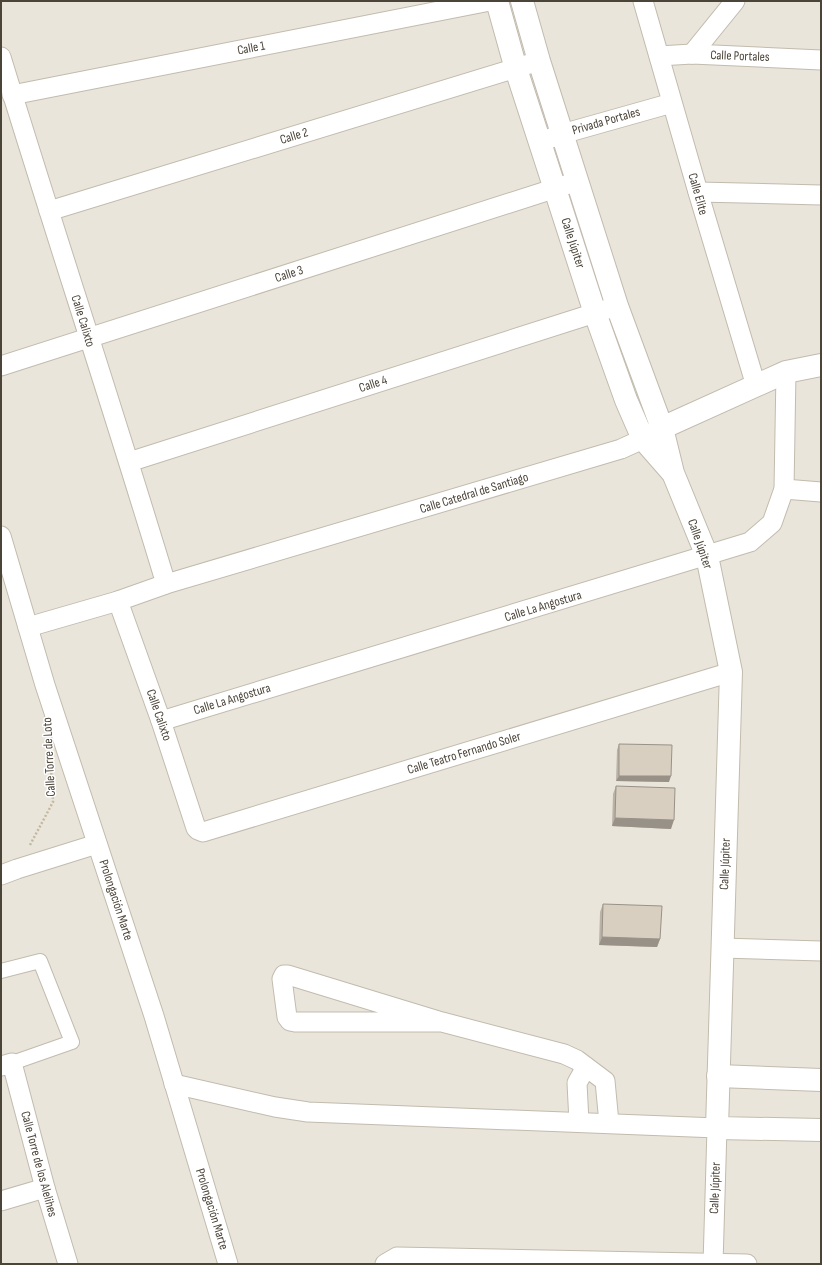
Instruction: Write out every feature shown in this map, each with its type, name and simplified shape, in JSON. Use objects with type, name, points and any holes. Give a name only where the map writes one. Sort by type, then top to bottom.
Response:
[{"type":"street","name":"Calle 1","points":[[12,95],[490,1]]},
{"type":"street","name":"Calle Júpiter","points":[[497,1],[516,68],[555,189],[626,400],[643,439],[673,473]]},
{"type":"street","name":"Calle Júpiter","points":[[522,1],[539,61],[617,306],[662,428],[673,473],[707,556],[731,672],[713,1264]]},
{"type":"street","name":"Calle Elite","points":[[643,1],[756,386]]},
{"type":"street","points":[[692,54],[735,1]]},
{"type":"street","name":"Calle Portales","points":[[659,56],[692,54],[821,60]]},
{"type":"street","name":"Calle Calixto","points":[[1,58],[129,462],[166,584]]},
{"type":"street","name":"Calle 2","points":[[49,211],[539,61]]},
{"type":"street","name":"Privada Portales","points":[[540,142],[562,134],[672,103]]},
{"type":"street","name":"Calle 3","points":[[1,366],[578,181]]},
{"type":"street","points":[[698,192],[821,195]]},
{"type":"street","name":"Calle 4","points":[[129,462],[617,306]]},
{"type":"street","name":"Calle Catedral de Santiago","points":[[28,627],[118,601],[166,584],[620,449],[643,439],[662,428],[786,372],[821,365]]},
{"type":"street","name":"Calle La Angostura","points":[[161,721],[750,542],[772,523],[784,490],[786,372]]},
{"type":"street","points":[[784,490],[821,492]]},
{"type":"street","name":"Prolongación Marte","points":[[1,537],[45,685],[154,1016],[228,1264]]},
{"type":"street","name":"Calle Calixto","points":[[118,601],[161,721],[196,828],[198,830]]},
{"type":"street","name":"Calle Teatro Fernando Soler","points":[[198,830],[203,832],[731,672]]},
{"type":"street","points":[[9,872],[97,844]]},
{"type":"street","points":[[722,948],[821,951]]},
{"type":"street","points":[[1,972],[40,961],[72,1042],[6,1065]]},
{"type":"street","points":[[442,1022],[290,1021],[287,1017],[282,978],[284,975],[288,974],[442,1022],[564,1054],[577,1060],[605,1081],[609,1123]]},
{"type":"street","name":"Calle Torre de los Alelihes","points":[[6,1065],[68,1264]]},
{"type":"street","points":[[579,1122],[577,1083],[586,1067]]},
{"type":"street","points":[[718,1076],[821,1080]]},
{"type":"street","points":[[174,1084],[275,1107],[308,1112],[717,1128],[821,1130]]},
{"type":"street","points":[[1,1201],[45,1188]]},
{"type":"street","points":[[385,1264],[396,1257],[747,1264]]},
{"type":"path","name":"Calle Torre de Loto","points":[[9,872],[53,802],[50,763]]},
{"type":"shaded area","points":[[1,1],[821,1],[821,1264],[1,1264]]},
{"type":"building","points":[[619,744],[672,745],[671,776],[619,776]]},
{"type":"building","points":[[616,786],[675,788],[674,820],[615,818]]},
{"type":"building","points":[[603,904],[662,906],[660,939],[602,937]]}]
